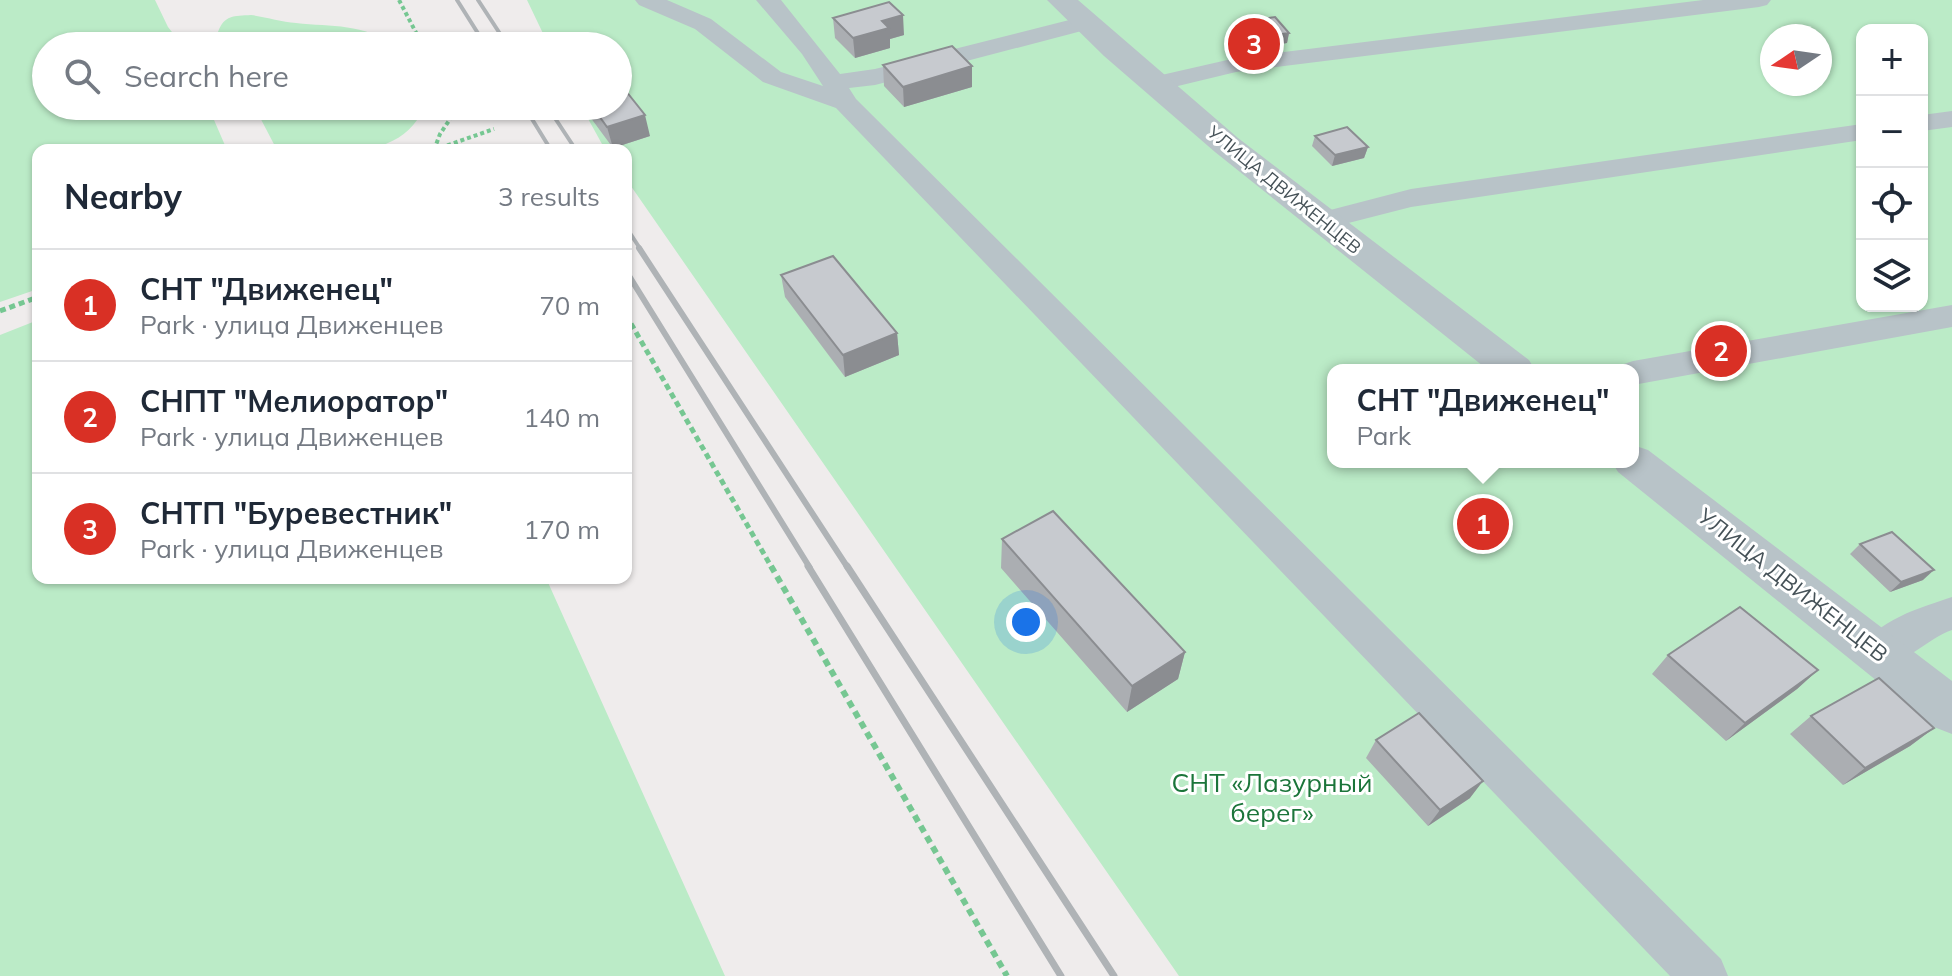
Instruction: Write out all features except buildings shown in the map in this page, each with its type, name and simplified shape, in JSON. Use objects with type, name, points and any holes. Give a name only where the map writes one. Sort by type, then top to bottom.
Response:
[{"type":"street","points":[[647,0],[696,20],[772,77],[840,93],[875,77],[1073,12]]},
{"type":"street","points":[[768,0],[812,49],[840,93],[1704,976]]},
{"type":"street","points":[[1153,84],[1236,65],[1759,0]]},
{"type":"street","name":"УЛИЦА ДВИЖЕНЦЕВ","points":[[1073,12],[1153,84],[1321,221],[1507,364]]},
{"type":"street","points":[[1928,122],[1952,119]]},
{"type":"street","points":[[1321,221],[1411,198],[1856,133]]},
{"type":"street","points":[[1639,372],[1952,316]]},
{"type":"street","name":"УЛИЦА ДВИЖЕНЦЕВ","points":[[1639,466],[1952,711]]},
{"type":"street","points":[[1880,652],[1921,624],[1952,613]]},
{"type":"path","points":[[399,0],[416,32]]},
{"type":"path","points":[[436,144],[450,120]]},
{"type":"path","points":[[451,144],[494,129]]},
{"type":"path","points":[[0,311],[32,299]]},
{"type":"path","points":[[632,325],[1007,976]]},
{"type":"green space","points":[[0,0],[155,0],[172,32],[32,32],[32,120],[214,120],[224,144],[32,144],[32,291],[0,302]]},
{"type":"green space","name":"СНТ «Лазурный берег»","points":[[527,0],[1952,0],[1952,976],[1179,976],[632,188],[632,144],[602,144],[589,120],[632,120],[632,32],[542,32]]},
{"type":"green space","points":[[251,15],[367,32],[218,32],[223,22],[235,16]]},
{"type":"green space","points":[[261,120],[416,120],[398,138],[384,144],[274,144]]},
{"type":"green space","points":[[32,322],[32,584],[549,584],[725,976],[0,976],[0,335]]},
{"type":"railway","points":[[457,0],[477,32]]},
{"type":"railway","points":[[478,0],[499,32]]},
{"type":"railway","points":[[533,120],[547,144]]},
{"type":"railway","points":[[556,120],[572,144]]},
{"type":"railway","points":[[632,236],[641,250]]},
{"type":"railway","points":[[639,248],[848,568]]},
{"type":"railway","points":[[632,281],[810,568]]},
{"type":"railway","points":[[808,566],[1061,976]]},
{"type":"railway","points":[[847,566],[1114,976]]},
{"type":"place","name":"СНТП \"Буревестник\"","points":[[1254,44]]},
{"type":"place","name":"СНПТ \"Мелиоратор\"","points":[[1721,351]]},
{"type":"place","name":"СНТ \"Движенец\"","points":[[1483,524]]}]
